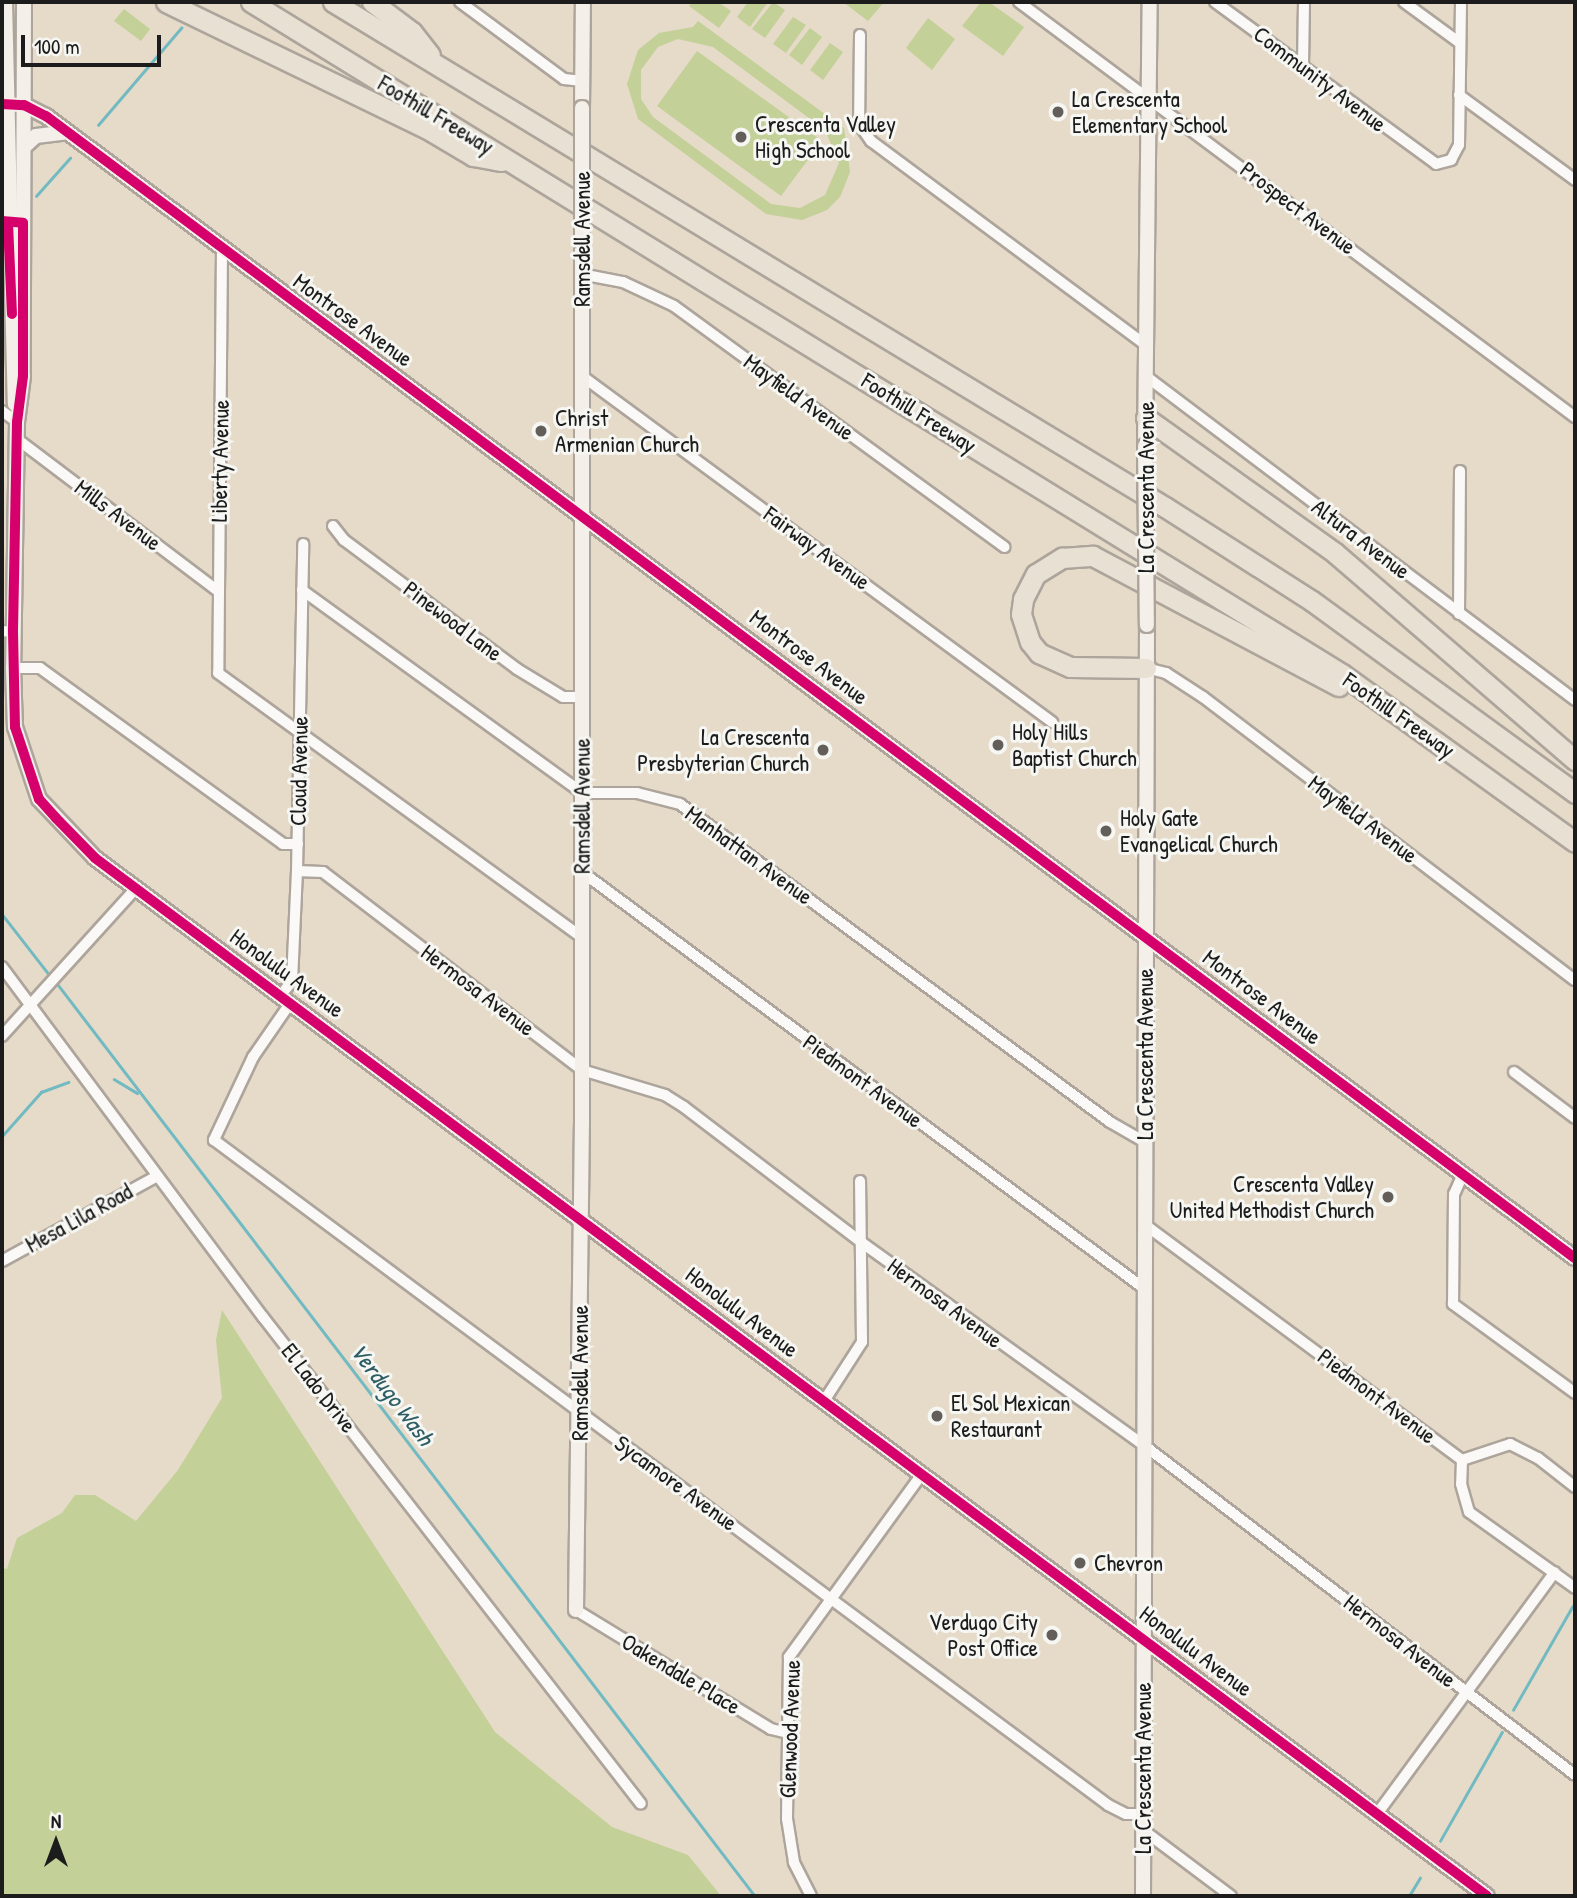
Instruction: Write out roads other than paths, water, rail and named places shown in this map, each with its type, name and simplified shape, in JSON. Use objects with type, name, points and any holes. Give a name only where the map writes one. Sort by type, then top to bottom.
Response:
[{"type":"highway","points":[[166,2],[426,128],[473,156],[517,164]]},
{"type":"highway","name":"Foothill Freeway","points":[[251,2],[1342,674],[1575,842]]},
{"type":"highway","name":"Foothill Freeway","points":[[333,2],[1188,521],[1312,601],[1575,793]]},
{"type":"highway","points":[[372,2],[412,32],[437,64]]},
{"type":"highway","points":[[1146,418],[1335,553],[1575,760]]},
{"type":"highway","points":[[1146,668],[1070,667],[1039,653],[1030,642],[1021,614],[1023,599],[1036,573],[1062,558],[1093,556],[1423,731]]},
{"type":"street","points":[[460,2],[564,79],[583,81]]},
{"type":"street","name":"Ramsdell Avenue","points":[[576,1610],[582,1070],[580,513],[583,2]]},
{"type":"street","name":"Prospect Avenue","points":[[1019,2],[1575,416]]},
{"type":"street","name":"La Crescenta Avenue","points":[[1143,1896],[1147,625],[1145,446],[1150,2]]},
{"type":"street","name":"Community Avenue","points":[[1215,2],[1424,158],[1444,164],[1457,152],[1459,95]]},
{"type":"street","points":[[1303,66],[1304,2]]},
{"type":"street","points":[[1404,2],[1460,43]]},
{"type":"street","points":[[1461,2],[1459,95],[1575,180]]},
{"type":"street","points":[[11,223],[24,147],[12,104],[3,49],[13,7]]},
{"type":"street","points":[[11,223],[13,7]]},
{"type":"street","points":[[860,35],[859,124],[871,142],[1147,346]]},
{"type":"street","name":"Montrose Avenue","points":[[12,104],[67,132],[1144,933],[1575,1258]]},
{"type":"street","points":[[24,147],[36,136],[67,132]]},
{"type":"street","name":"Honolulu Avenue","points":[[11,223],[11,376],[18,422],[7,632],[13,668],[15,727],[39,799],[95,858],[580,1216],[922,1475],[1488,1896]]},
{"type":"street","name":"Liberty Avenue","points":[[222,248],[218,673],[299,733]]},
{"type":"street","name":"Mayfield Avenue","points":[[581,274],[623,282],[674,306],[1004,547]]},
{"type":"street","name":"Fairway Avenue","points":[[582,376],[1052,722]]},
{"type":"street","name":"Altura Avenue","points":[[1147,377],[1575,700]]},
{"type":"street","points":[[2,411],[18,422]]},
{"type":"street","name":"Mills Avenue","points":[[17,439],[218,591]]},
{"type":"street","points":[[1459,614],[1460,471]]},
{"type":"street","name":"Pinewood Lane","points":[[333,526],[344,540],[517,669],[563,698],[582,698]]},
{"type":"street","name":"Cloud Avenue","points":[[214,1140],[259,1047],[286,999],[292,981],[298,871],[303,544]]},
{"type":"street","points":[[302,590],[582,793]]},
{"type":"street","points":[[13,668],[40,668],[283,844],[298,844]]},
{"type":"street","name":"Mayfield Avenue","points":[[1146,668],[1167,673],[1203,697],[1575,980]]},
{"type":"street","points":[[299,733],[581,937]]},
{"type":"street","name":"Manhattan Avenue","points":[[582,793],[637,793],[680,804],[1110,1122],[1145,1142]]},
{"type":"street","name":"Hermosa Avenue","points":[[298,871],[323,872],[582,1070],[671,1098],[861,1242],[1145,1446],[1575,1775]]},
{"type":"street","name":"Piedmont Avenue","points":[[582,872],[1145,1289]]},
{"type":"street","points":[[2,1037],[136,888]]},
{"type":"street","name":"El Lado Drive","points":[[2,967],[157,1176],[641,1804]]},
{"type":"street","points":[[1514,1072],[1575,1118]]},
{"type":"street","name":"Sycamore Avenue","points":[[214,1140],[1108,1805],[1126,1814],[1143,1814]]},
{"type":"street","points":[[1463,1174],[1454,1194],[1453,1304],[1575,1393]]},
{"type":"street","name":"Mesa Lila Road","points":[[2,1261],[157,1176]]},
{"type":"street","points":[[824,1401],[862,1342],[860,1181]]},
{"type":"street","name":"Piedmont Avenue","points":[[1144,1224],[1462,1460]]},
{"type":"street","points":[[1575,1487],[1538,1458],[1510,1444],[1462,1460],[1461,1484],[1469,1511],[1575,1588]]},
{"type":"street","name":"Glenwood Avenue","points":[[811,1896],[790,1846],[789,1657],[830,1596],[922,1475]]},
{"type":"street","points":[[1377,1814],[1555,1572]]},
{"type":"street","name":"Oakendale Place","points":[[576,1610],[771,1729],[788,1733]]},
{"type":"street","points":[[1143,1830],[1231,1896]]},
{"type":"waterway","points":[[98,125],[181,28]]},
{"type":"waterway","points":[[36,196],[70,158]]},
{"type":"waterway","name":"Verdugo Wash","points":[[2,914],[51,977]]},
{"type":"waterway","name":"Verdugo Wash","points":[[56,982],[755,1896]]},
{"type":"waterway","points":[[114,1079],[137,1093]]},
{"type":"waterway","points":[[2,1136],[41,1092],[68,1082]]},
{"type":"waterway","points":[[1513,1710],[1572,1607]]},
{"type":"waterway","points":[[1440,1841],[1502,1732]]},
{"type":"waterway","points":[[1409,1896],[1420,1878]]},
{"type":"place","name":"La Crescenta Elementary School","points":[[1058,112]]},
{"type":"place","name":"Crescenta Valley High School","points":[[741,137]]},
{"type":"place","name":"Christ Armenian Church","points":[[541,431]]},
{"type":"place","name":"Holy Hills Baptist Church","points":[[998,745]]},
{"type":"place","name":"La Crescenta Presbyterian Church","points":[[823,750]]},
{"type":"place","name":"Holy Gate Evangelical Church","points":[[1106,831]]},
{"type":"place","name":"Crescenta Valley United Methodist Church","points":[[1388,1197]]},
{"type":"place","name":"El Sol Mexican Restaurant","points":[[937,1416]]},
{"type":"place","name":"Chevron","points":[[1080,1563]]},
{"type":"place","name":"Verdugo City Post Office","points":[[1052,1635]]}]
